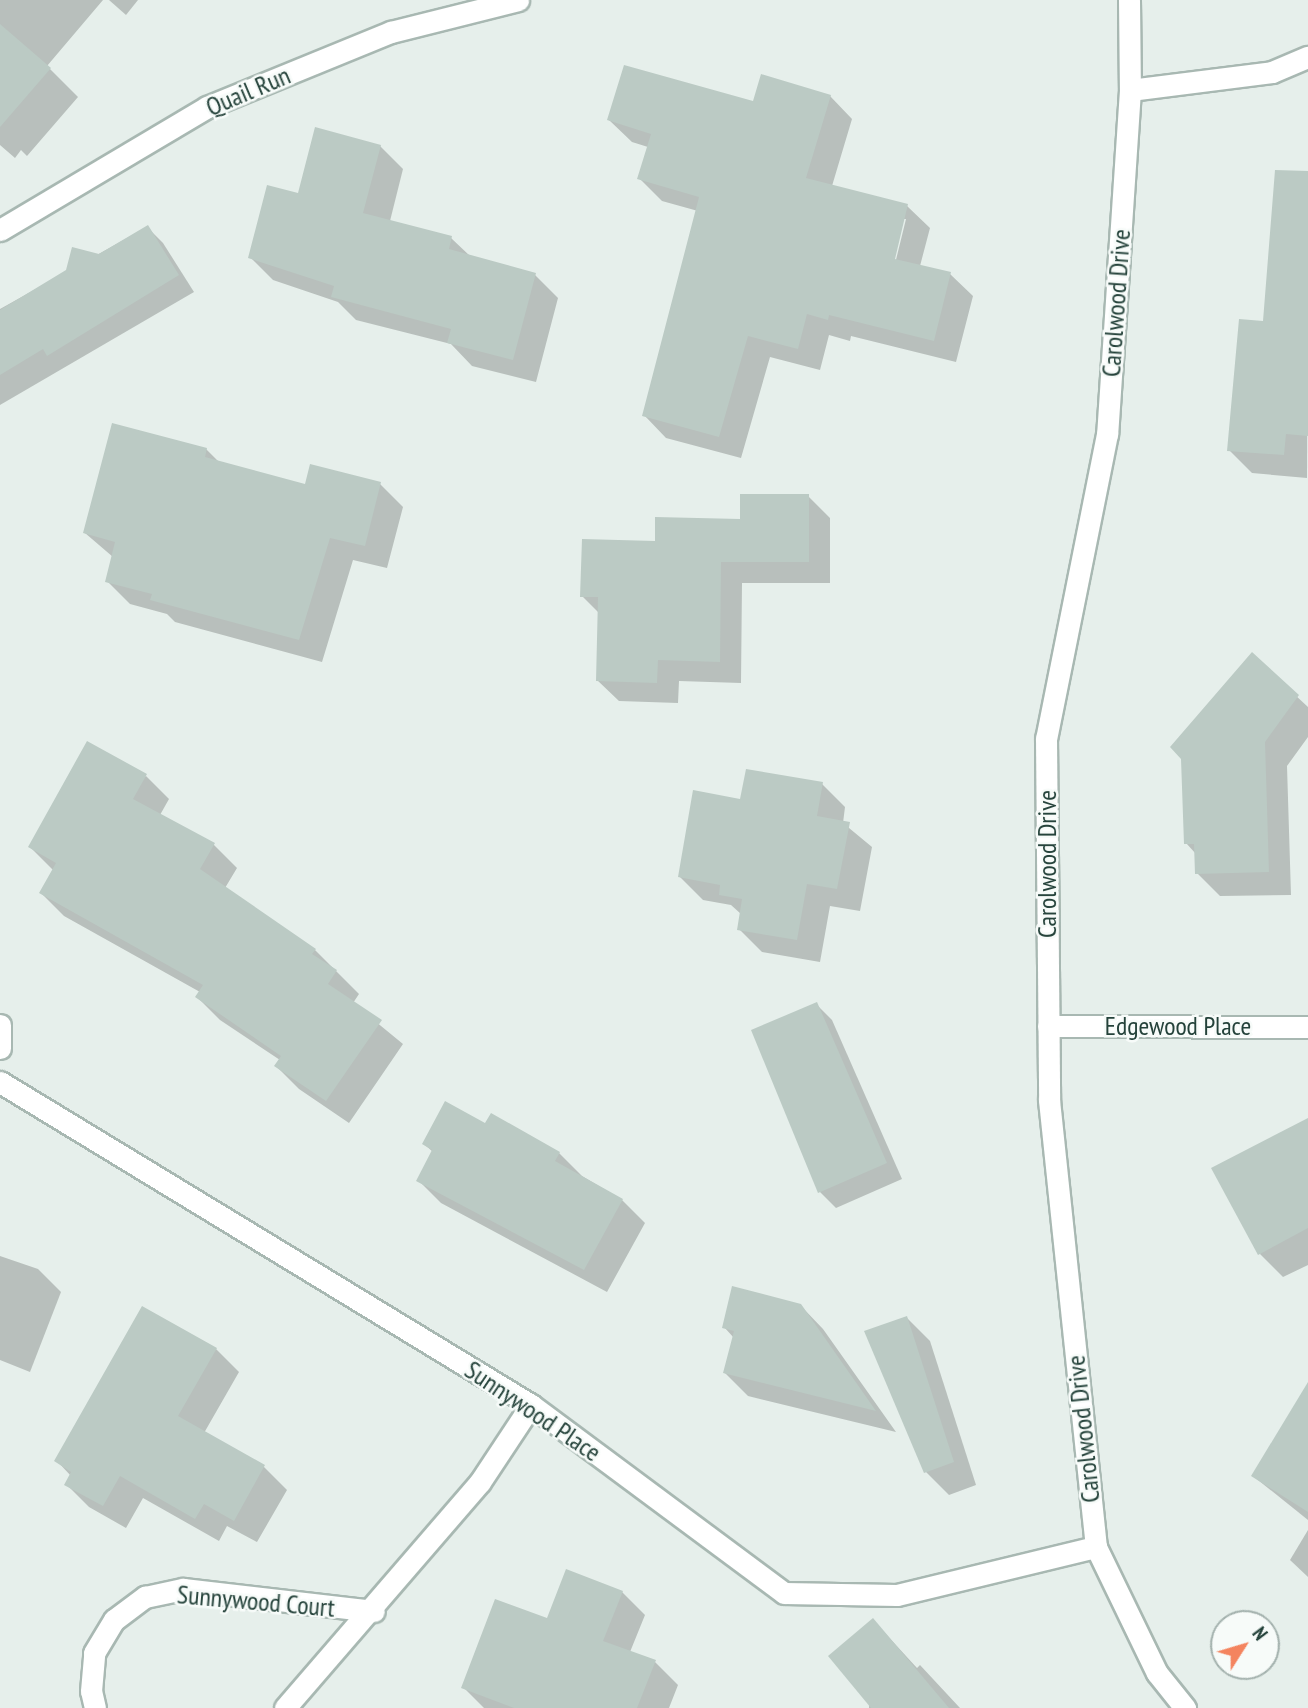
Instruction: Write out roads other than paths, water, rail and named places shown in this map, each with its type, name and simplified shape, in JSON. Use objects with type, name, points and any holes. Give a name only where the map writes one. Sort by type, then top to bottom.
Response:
[{"type":"street","name":"Quail Run","points":[[0,230],[207,107],[391,32],[518,0]]},
{"type":"street","name":"Carolwood Drive","points":[[1129,0],[1130,90],[1107,434],[1046,738],[1049,1100],[1096,1547],[1157,1673],[1185,1708]]},
{"type":"street","points":[[1130,90],[1272,72],[1308,57]]},
{"type":"street","points":[[0,1025],[0,1048]]},
{"type":"street","name":"Edgewood Place","points":[[1048,1026],[1308,1027]]},
{"type":"street","name":"Sunnywood Place","points":[[0,1082],[531,1405],[784,1593],[897,1595],[1096,1547]]},
{"type":"street","name":"Sunnywood Court","points":[[285,1708],[373,1611],[480,1482],[531,1405]]},
{"type":"street","name":"Sunnywood Court","points":[[96,1708],[91,1692],[94,1653],[114,1620],[145,1597],[183,1589],[373,1611]]}]
